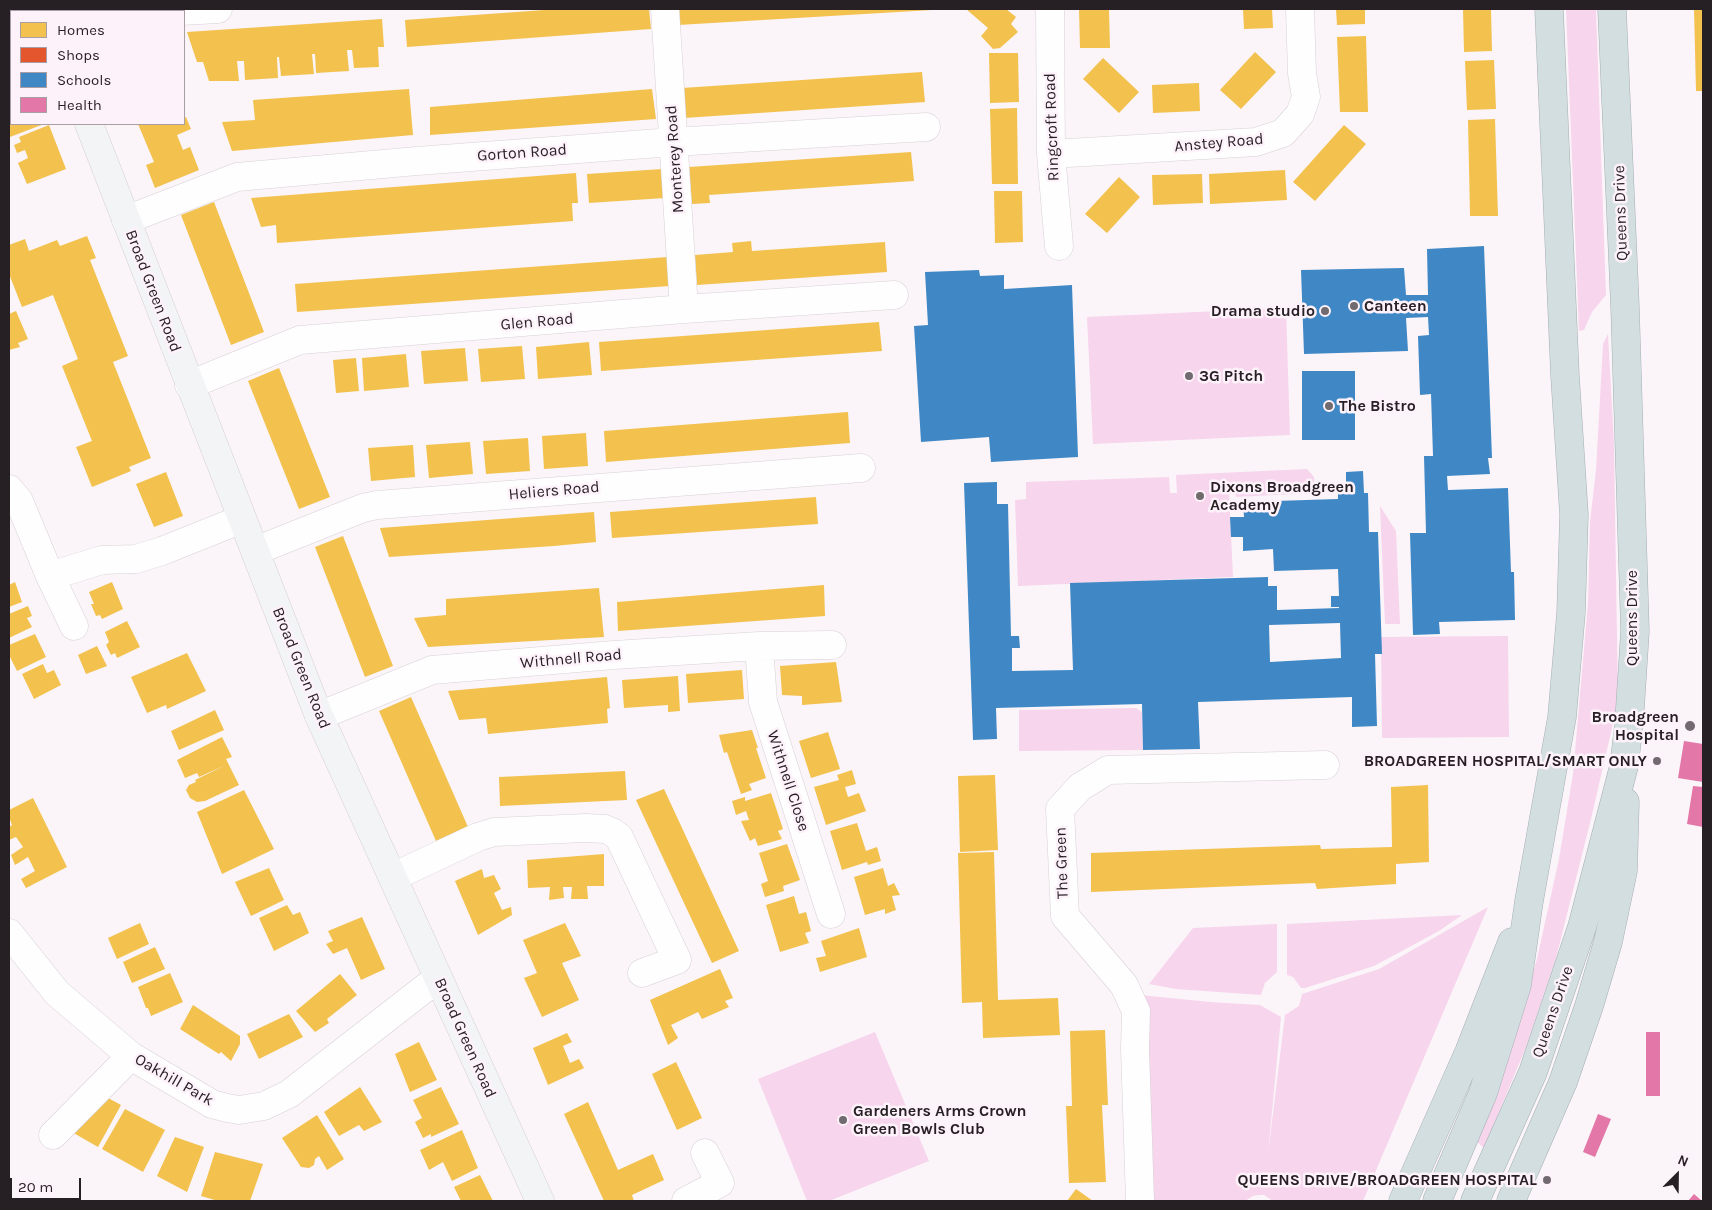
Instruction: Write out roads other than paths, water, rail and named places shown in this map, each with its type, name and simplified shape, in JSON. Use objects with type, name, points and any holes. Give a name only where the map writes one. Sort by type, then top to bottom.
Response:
[{"type":"highway","points":[[1437,1201],[1483,1093],[1517,985],[1529,901],[1562,717],[1571,613],[1574,515],[1564,367],[1549,9]]},
{"type":"highway","name":"Queens Drive","points":[[1476,1201],[1533,1072],[1582,927],[1624,766],[1629,724],[1635,631],[1625,317],[1612,9]]},
{"type":"highway","points":[[1511,1201],[1563,1082],[1608,942],[1623,871],[1625,827],[1624,766]]},
{"type":"highway","points":[[1403,1201],[1469,1052],[1529,901]]},
{"type":"main road","name":"Broad Green Road","points":[[89,125],[319,716],[540,1201]]},
{"type":"street","points":[[185,11],[218,9]]},
{"type":"street","name":"Monterey Road","points":[[665,9],[684,309]]},
{"type":"street","name":"Ringcroft Road","points":[[1050,9],[1051,154],[1059,246]]},
{"type":"street","name":"Anstey Road","points":[[1051,154],[1256,142],[1282,133],[1300,114],[1306,97],[1302,73],[1300,9]]},
{"type":"street","name":"Gorton Road","points":[[126,220],[237,177],[427,160],[673,142],[926,128]]},
{"type":"street","name":"Glen Road","points":[[190,385],[300,340],[684,309],[894,295]]},
{"type":"street","name":"Heliers Road","points":[[255,552],[363,508],[377,505],[862,468]]},
{"type":"street","points":[[9,489],[19,501],[50,576],[74,626]]},
{"type":"street","points":[[50,576],[102,560],[136,559],[242,520]]},
{"type":"street","name":"Withnell Road","points":[[319,716],[432,670],[614,655],[759,646],[832,645]]},
{"type":"street","name":"Withnell Close","points":[[759,646],[763,702],[831,914]]},
{"type":"street","name":"The Green","points":[[1140,1201],[1135,1049],[1136,1011],[1124,985],[1065,916],[1060,809],[1080,787],[1108,770],[1325,765]]},
{"type":"street","points":[[393,877],[478,837],[494,832],[586,828],[605,829],[619,836],[677,960],[642,973]]},
{"type":"street","name":"Oakhill Park","points":[[9,933],[58,993],[131,1056],[212,1104],[239,1110],[264,1106],[289,1094],[438,978]]},
{"type":"street","points":[[52,1135],[131,1056]]},
{"type":"street","points":[[686,1201],[720,1183],[705,1153]]},
{"type":"place","name":"Canteen","points":[[1354,306]]},
{"type":"place","name":"Drama studio","points":[[1325,311]]},
{"type":"place","name":"3G Pitch","points":[[1189,376]]},
{"type":"place","name":"The Bistro","points":[[1329,406]]},
{"type":"place","name":"Dixons Broadgreen Academy","points":[[1200,496]]},
{"type":"place","name":"Broadgreen Hospital","points":[[1690,726]]},
{"type":"place","name":"BROADGREEN HOSPITAL/SMART ONLY","points":[[1657,761]]},
{"type":"place","name":"Gardeners Arms Crown Green Bowls Club","points":[[843,1120]]},
{"type":"place","name":"QUEENS DRIVE/BROADGREEN HOSPITAL","points":[[1547,1180]]}]
